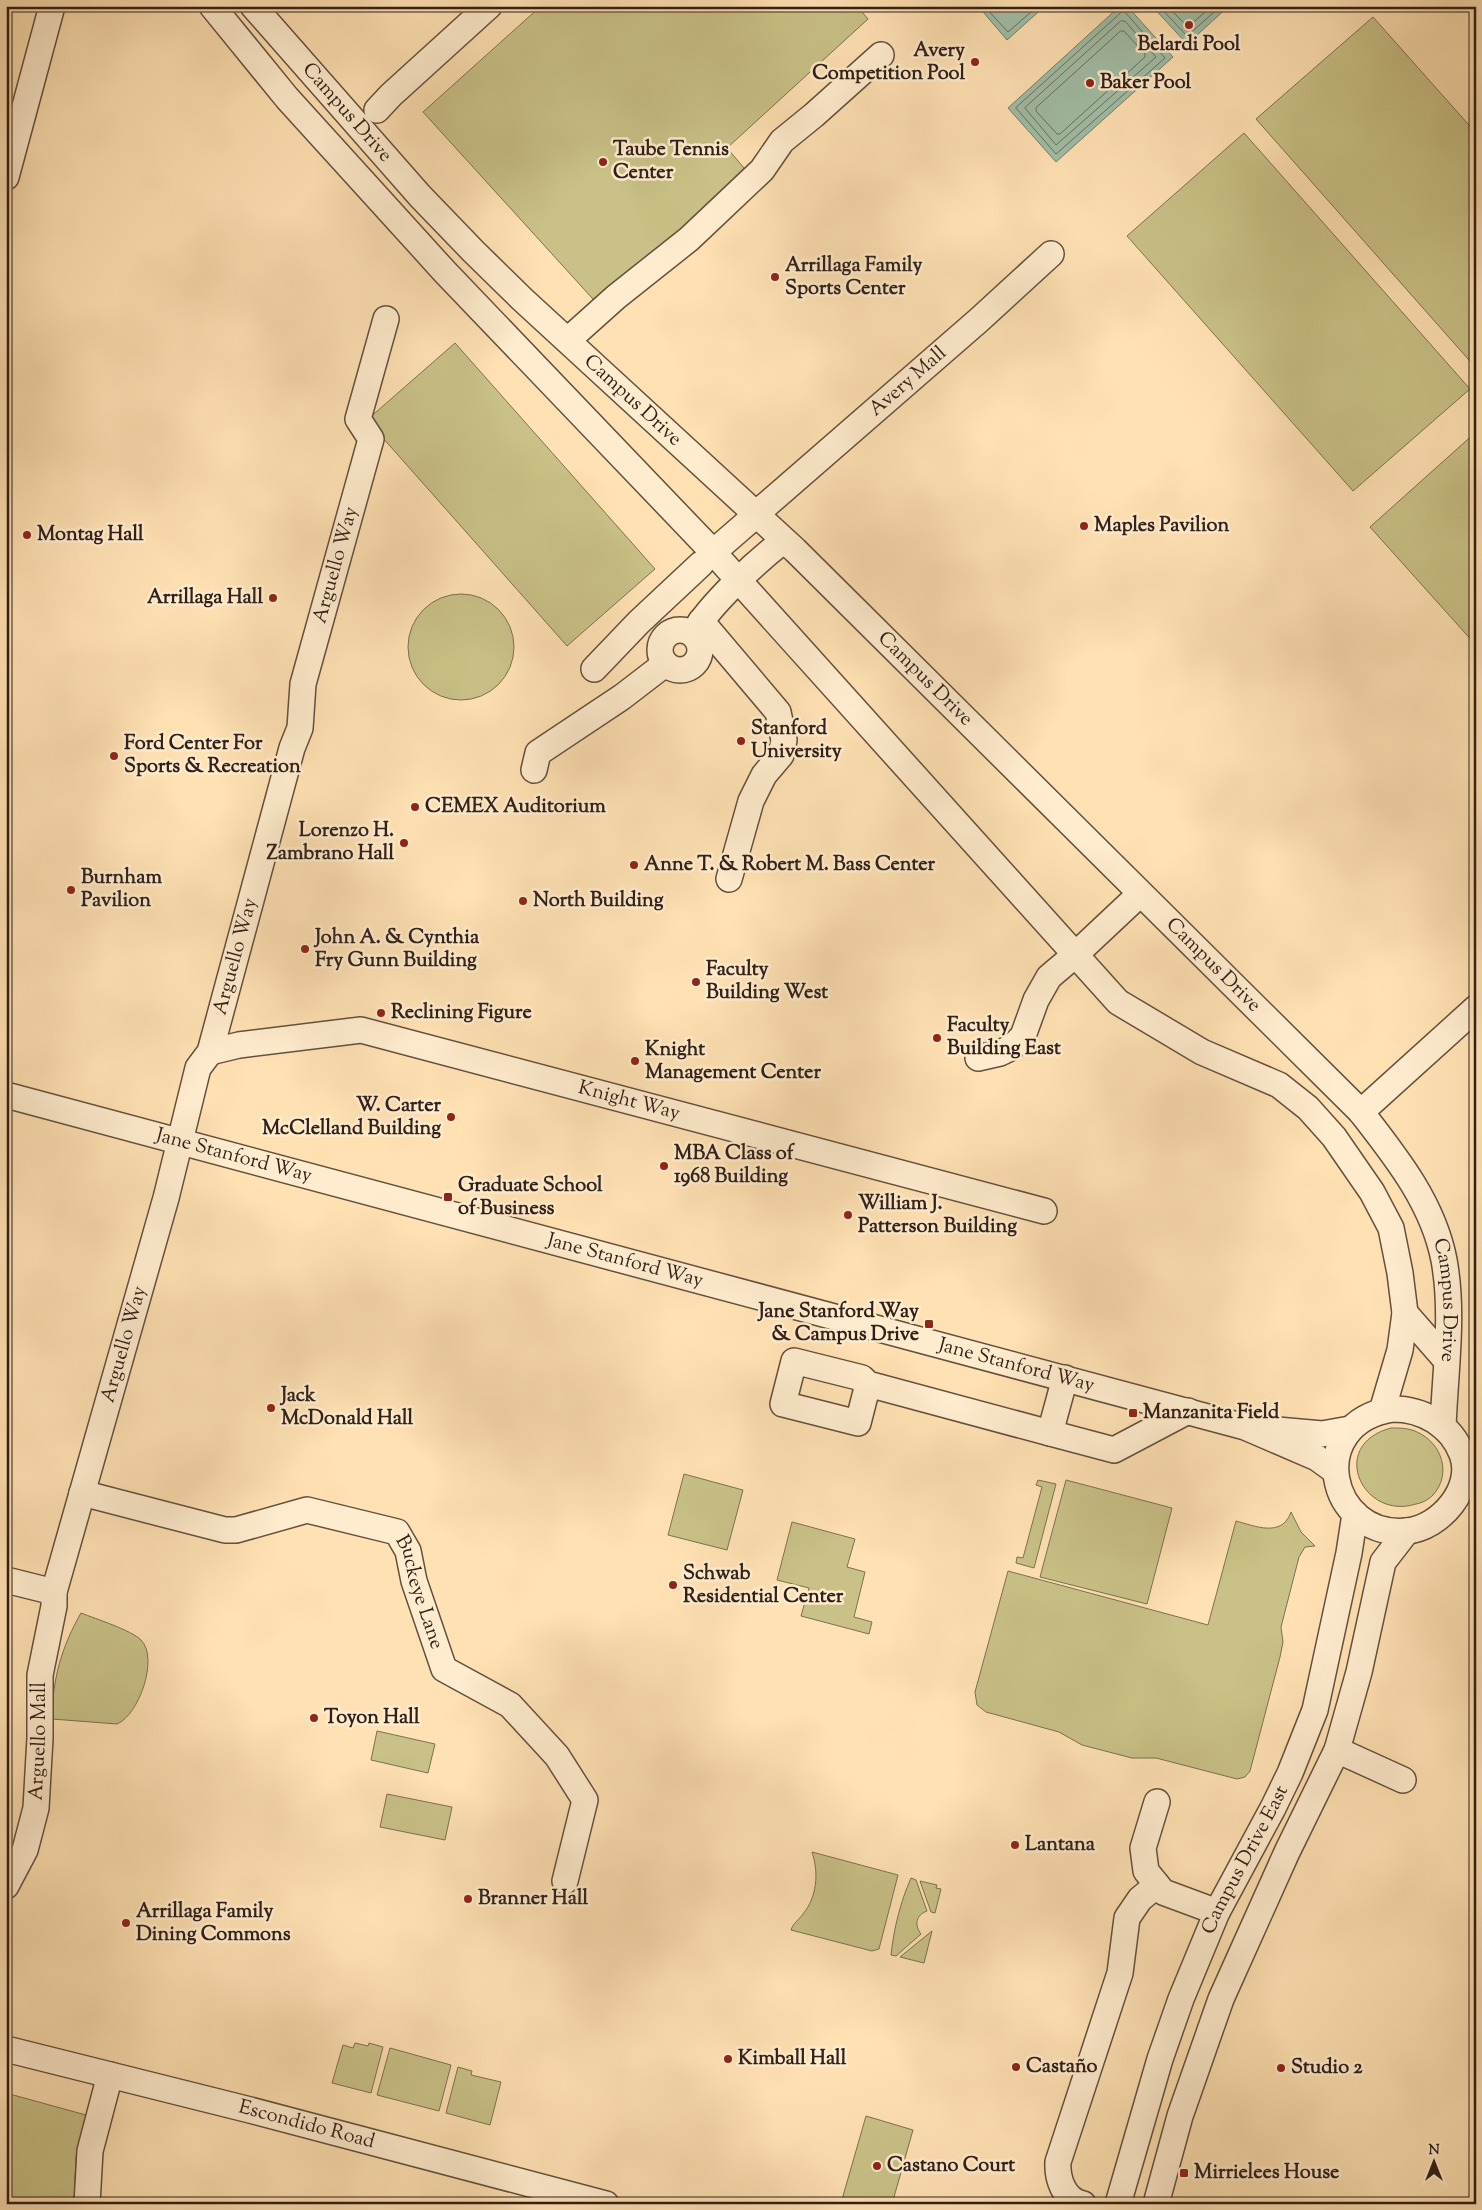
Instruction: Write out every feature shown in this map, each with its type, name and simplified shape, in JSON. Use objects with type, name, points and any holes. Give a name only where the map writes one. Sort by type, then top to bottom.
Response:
[{"type":"street","points":[[6,177],[52,6]]},
{"type":"street","name":"Campus Drive","points":[[212,6],[287,98],[445,272],[714,552],[738,581],[1118,1002],[1202,1052],[1279,1085],[1308,1108],[1334,1137],[1372,1192],[1391,1228],[1400,1274],[1404,1313],[1400,1350],[1382,1411]]},
{"type":"street","name":"Campus Drive","points":[[253,6],[420,196],[515,292],[783,541],[795,550],[1362,1112],[1418,1190],[1432,1221],[1444,1260],[1448,1307],[1443,1427]]},
{"type":"street","points":[[377,110],[391,94],[489,6]]},
{"type":"street","points":[[568,340],[616,297],[689,239],[762,170],[782,141],[881,55]]},
{"type":"street","name":"Avery Mall","points":[[594,669],[639,622],[756,514],[1051,254]]},
{"type":"street","name":"Arguello Way","points":[[54,1592],[181,1141],[198,1068],[210,1052],[292,748],[300,728],[303,684],[371,439],[358,419],[386,319]]},
{"type":"street","points":[[534,770],[538,753],[622,696],[665,664],[660,653],[660,647],[665,636],[675,630],[687,631],[697,627],[738,581],[783,541]]},
{"type":"street","points":[[697,627],[778,712],[784,740],[781,755],[764,775],[751,801],[729,878]]},
{"type":"street","points":[[978,1058],[1000,1053],[1012,1047],[1024,1036],[1036,1000],[1049,977],[1140,894]]},
{"type":"street","points":[[1362,1112],[1476,1008]]},
{"type":"street","name":"Knight Way","points":[[210,1052],[239,1045],[361,1030],[1044,1211]]},
{"type":"street","name":"Jane Stanford Way","points":[[6,1095],[1245,1426],[1322,1434],[1350,1429]]},
{"type":"street","points":[[1404,1313],[1446,1360]]},
{"type":"street","points":[[1050,1433],[1065,1378]]},
{"type":"street","points":[[868,1384],[1114,1450],[1188,1411]]},
{"type":"street","name":"Jane Stanford Way","points":[[1405,1409],[1424,1414],[1443,1427],[1469,1457],[1461,1487],[1465,1502],[1445,1512],[1435,1521],[1422,1528],[1407,1531],[1390,1531],[1372,1525],[1355,1514],[1341,1494],[1335,1471],[1339,1446],[1350,1429],[1364,1419],[1382,1411],[1405,1409]]},
{"type":"street","name":"Jane Stanford Way","points":[[1245,1426],[1317,1458],[1335,1471]]},
{"type":"street","name":"Buckeye Lane","points":[[82,1493],[225,1530],[246,1527],[307,1510],[398,1532],[408,1551],[414,1581],[444,1669],[510,1705],[557,1756],[585,1800],[565,1881]]},
{"type":"street","name":"Campus Drive East","points":[[1118,2204],[1160,2059],[1181,1999],[1217,1912],[1290,1773],[1315,1710],[1349,1553],[1355,1514]]},
{"type":"street","name":"Campus Drive East","points":[[1156,2204],[1180,2116],[1221,1999],[1287,1852],[1337,1750],[1359,1672],[1383,1562],[1407,1531]]},
{"type":"street","points":[[6,1580],[54,1592]]},
{"type":"street","points":[[1342,1583],[1369,1622]]},
{"type":"street","name":"Arguello Mall","points":[[6,1886],[25,1850],[36,1808],[40,1738],[40,1674],[54,1606],[54,1592]]},
{"type":"street","points":[[1337,1750],[1403,1780]]},
{"type":"street","points":[[1157,1802],[1143,1848],[1146,1871],[1163,1892],[1217,1912]]},
{"type":"street","points":[[1083,2204],[1072,2198],[1062,2187],[1059,2179],[1058,2162],[1120,1974],[1127,1918],[1140,1899],[1157,1885]]},
{"type":"street","name":"Escondido Road","points":[[6,2049],[250,2110],[606,2204]]},
{"type":"street","points":[[87,2204],[90,2151],[110,2075]]},
{"type":"shaded area","name":"Taube Tennis Center","points":[[541,6],[857,6],[868,19],[727,148],[750,175],[602,309],[423,112]]},
{"type":"shaded area","points":[[1373,17],[1476,133],[1476,368],[1256,119]]},
{"type":"shaded area","points":[[1244,133],[1470,389],[1353,491],[1127,236]]},
{"type":"shaded area","points":[[455,343],[655,569],[567,646],[367,420]]},
{"type":"shaded area","points":[[1476,432],[1476,641],[1474,643],[1370,527]]},
{"type":"shaded area","points":[[461,594],[481,598],[499,609],[510,627],[514,647],[510,667],[499,685],[481,696],[461,700],[441,696],[423,685],[412,667],[408,647],[412,627],[423,609],[441,598]]},
{"type":"shaded area","points":[[1391,1428],[1408,1429],[1417,1432],[1426,1437],[1438,1451],[1443,1469],[1442,1478],[1439,1487],[1433,1495],[1423,1502],[1397,1506],[1381,1502],[1368,1492],[1360,1479],[1357,1464],[1360,1449],[1372,1437]]},
{"type":"shaded area","points":[[684,1474],[743,1490],[727,1550],[668,1535]]},
{"type":"shaded area","points":[[1038,1480],[1056,1484],[1034,1568],[1016,1563],[1017,1557],[1023,1558],[1042,1487],[1036,1485]]},
{"type":"shaded area","points":[[1066,1480],[1172,1508],[1147,1604],[1040,1577]]},
{"type":"shaded area","points":[[1291,1512],[1301,1532],[1315,1546],[1305,1547],[1299,1557],[1281,1627],[1283,1642],[1280,1657],[1250,1771],[1245,1777],[1237,1779],[1156,1758],[1132,1758],[1082,1745],[1059,1732],[986,1712],[977,1705],[975,1692],[1008,1571],[1208,1625],[1236,1521],[1259,1527],[1275,1528],[1287,1520]]},
{"type":"shaded area","points":[[792,1522],[855,1539],[847,1567],[865,1572],[854,1617],[872,1622],[869,1634],[801,1616],[809,1588],[777,1580]]},
{"type":"shaded area","points":[[81,1613],[130,1632],[141,1640],[146,1648],[148,1659],[144,1685],[133,1710],[125,1719],[117,1724],[52,1719],[52,1705],[59,1664],[68,1638]]},
{"type":"shaded area","points":[[377,1731],[435,1744],[428,1773],[371,1760]]},
{"type":"shaded area","points":[[387,1794],[452,1807],[445,1840],[380,1827]]},
{"type":"shaded area","points":[[812,1852],[898,1875],[879,1949],[872,1951],[791,1930],[808,1907],[814,1892],[816,1868]]},
{"type":"shaded area","points":[[911,1878],[916,1880],[927,1911],[920,1915],[917,1921],[917,1927],[921,1934],[896,1956],[891,1955],[898,1916]]},
{"type":"shaded area","points":[[920,1881],[937,1885],[936,1888],[941,1889],[935,1913],[931,1912]]},
{"type":"shaded area","points":[[932,1931],[924,1963],[900,1957]]},
{"type":"shaded area","points":[[355,2043],[368,2046],[369,2043],[383,2047],[371,2093],[332,2083],[343,2045],[353,2048]]},
{"type":"shaded area","points":[[390,2048],[451,2065],[439,2111],[377,2095]]},
{"type":"shaded area","points":[[458,2067],[472,2071],[471,2075],[501,2082],[490,2125],[446,2113]]},
{"type":"shaded area","points":[[6,2093],[86,2115],[76,2157],[74,2204],[6,2204]]},
{"type":"shaded area","name":"Castano Court","points":[[866,2116],[913,2130],[892,2204],[841,2203]]},
{"type":"water","points":[[978,6],[1045,6],[1007,40]]},
{"type":"water","name":"Baker Pool","points":[[1120,6],[1127,6],[1173,57],[1056,162],[1008,108]]},
{"type":"water","name":"Belardi Pool","points":[[1152,6],[1229,6],[1187,44]]},
{"type":"place","name":"Belardi Pool","points":[[1189,25]]},
{"type":"place","name":"Avery Competition Pool","points":[[975,62]]},
{"type":"place","name":"Baker Pool","points":[[1090,83]]},
{"type":"place","name":"Taube Tennis Center","points":[[603,162]]},
{"type":"place","name":"Arrillaga Family Sports Center","points":[[775,277]]},
{"type":"place","name":"Maples Pavilion","points":[[1084,526]]},
{"type":"place","name":"Montag Hall","points":[[27,535]]},
{"type":"place","name":"Arrillaga Hall","points":[[273,598]]},
{"type":"place","name":"Stanford University","points":[[741,741]]},
{"type":"place","name":"Ford Center For Sports & Recreation","points":[[114,756]]},
{"type":"place","name":"CEMEX Auditorium","points":[[415,807]]},
{"type":"place","name":"Lorenzo H. Zambrano Hall","points":[[404,843]]},
{"type":"place","name":"Anne T. & Robert M. Bass Center","points":[[634,865]]},
{"type":"place","name":"Burnham Pavilion","points":[[71,890]]},
{"type":"place","name":"North Building","points":[[523,901]]},
{"type":"place","name":"John A. & Cynthia Fry Gunn Building","points":[[305,949]]},
{"type":"place","name":"Faculty Building West","points":[[696,982]]},
{"type":"place","name":"Reclining Figure","points":[[381,1013]]},
{"type":"place","name":"Faculty Building East","points":[[937,1038]]},
{"type":"place","name":"Knight Management Center","points":[[635,1061]]},
{"type":"place","name":"W. Carter McClelland Building","points":[[451,1117]]},
{"type":"place","name":"MBA Class of 1968 Building","points":[[664,1166]]},
{"type":"place","name":"Graduate School of Business","points":[[448,1197]]},
{"type":"place","name":"William J. Patterson Building","points":[[848,1215]]},
{"type":"place","name":"Jane Stanford Way & Campus Drive","points":[[929,1324]]},
{"type":"place","name":"Jack McDonald Hall","points":[[271,1408]]},
{"type":"place","name":"Manzanita Field","points":[[1133,1413]]},
{"type":"place","name":"Schwab Residential Center","points":[[673,1585]]},
{"type":"place","name":"Toyon Hall","points":[[314,1718]]},
{"type":"place","name":"Lantana","points":[[1015,1845]]},
{"type":"place","name":"Branner Hall","points":[[468,1899]]},
{"type":"place","name":"Arrillaga Family Dining Commons","points":[[126,1923]]},
{"type":"place","name":"Kimball Hall","points":[[728,2059]]},
{"type":"place","name":"Castaño","points":[[1016,2067]]},
{"type":"place","name":"Studio 2","points":[[1281,2068]]},
{"type":"place","name":"Castano Court","points":[[877,2166]]},
{"type":"place","name":"Mirrielees House","points":[[1184,2173]]}]
